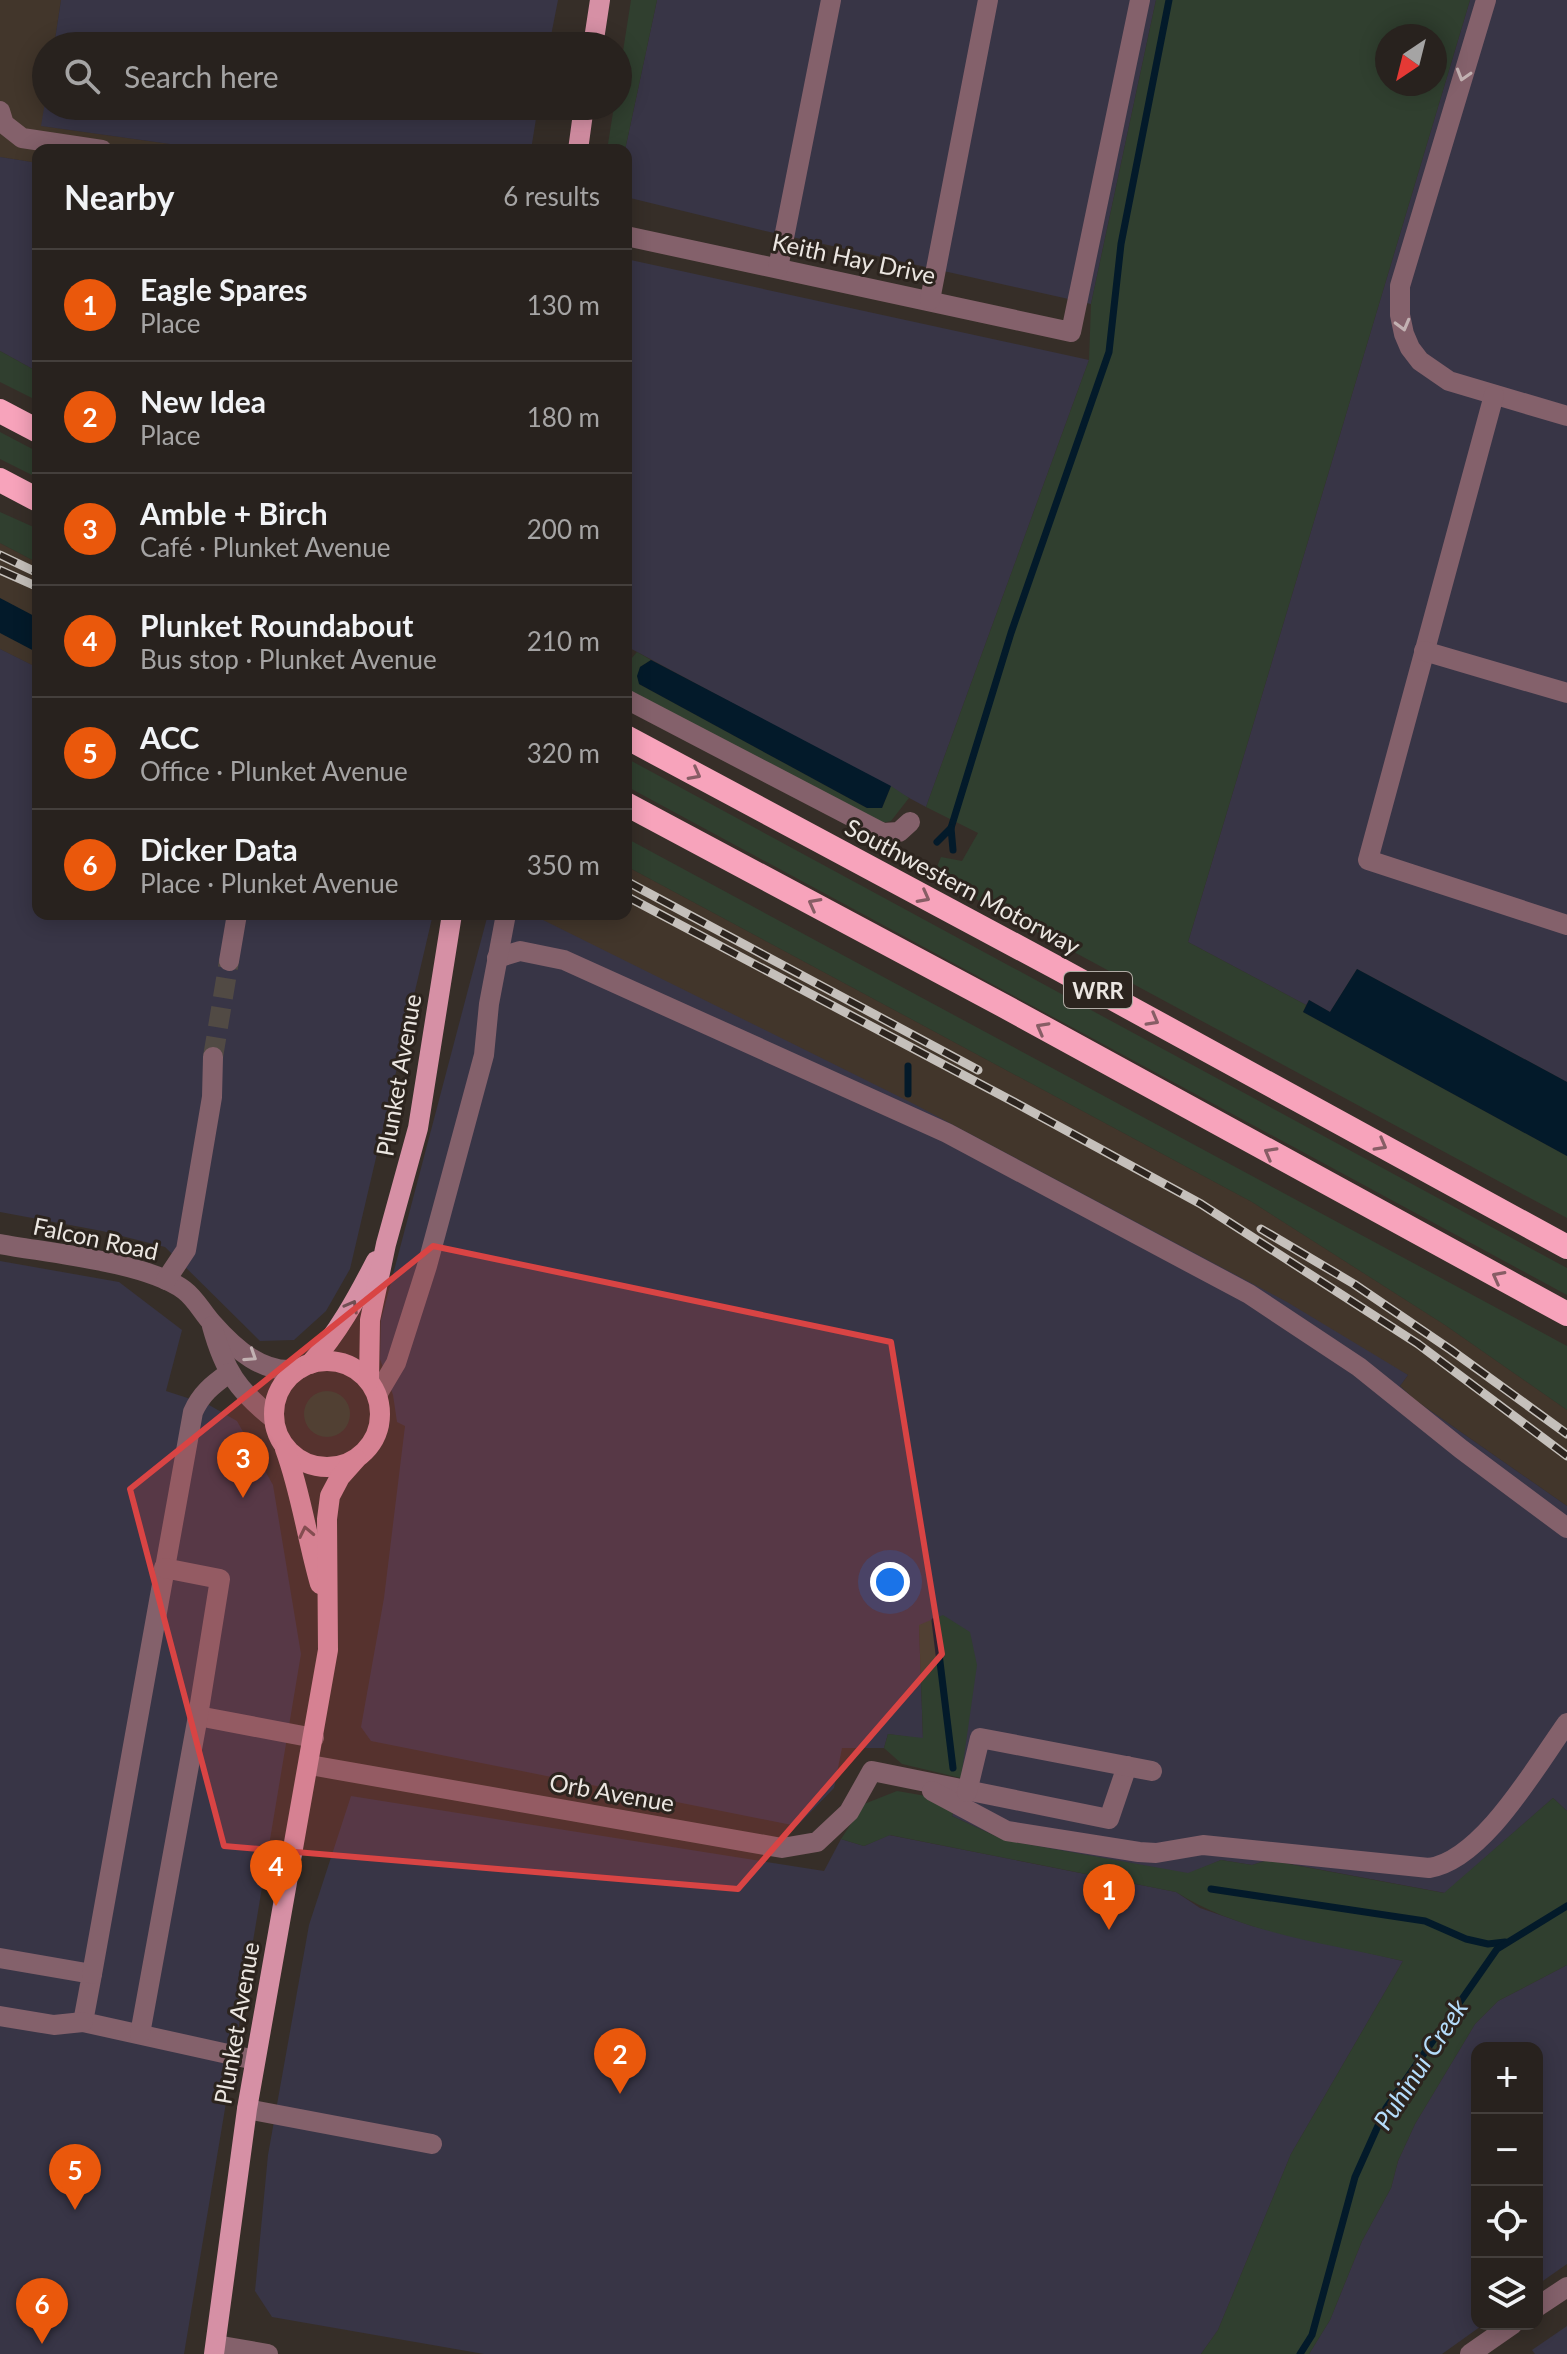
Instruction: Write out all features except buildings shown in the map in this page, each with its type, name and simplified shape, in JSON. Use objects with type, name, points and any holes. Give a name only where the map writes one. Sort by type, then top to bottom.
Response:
[{"type":"highway","points":[[0,411],[32,428]]},
{"type":"highway","points":[[0,482],[32,497]]},
{"type":"highway","name":"Southwestern Motorway","points":[[632,740],[1045,961],[1567,1247]]},
{"type":"highway","name":"WRR","points":[[632,807],[1567,1314]]},
{"type":"main road","points":[[595,32],[600,0]]},
{"type":"main road","points":[[579,144],[582,120]]},
{"type":"main road","name":"Plunket Avenue","points":[[373,1388],[370,1320],[386,1244],[418,1128],[451,920]]},
{"type":"main road","name":"Plunket Avenue","points":[[305,1366],[328,1344],[343,1322],[386,1244]]},
{"type":"main road","points":[[326,1361],[342,1363],[357,1370],[373,1388],[381,1413],[378,1431],[370,1447],[341,1466],[317,1466],[294,1456],[277,1432],[275,1404],[280,1390],[288,1378],[305,1366],[326,1361]]},
{"type":"main road","name":"Plunket Avenue","points":[[283,1444],[295,1475],[307,1538],[327,1607]]},
{"type":"main road","name":"Plunket Avenue","points":[[215,2349],[247,2109],[328,1650],[327,1519],[330,1496],[340,1477],[356,1459]]},
{"type":"street","points":[[778,268],[831,0]]},
{"type":"street","points":[[930,300],[988,0]]},
{"type":"street","name":"Keith Hay Drive","points":[[632,237],[1071,332],[1140,0]]},
{"type":"street","points":[[1486,0],[1400,286],[1398,300],[1404,334],[1420,361],[1449,381],[1567,416]]},
{"type":"street","points":[[0,111],[4,124],[22,138],[62,144]]},
{"type":"street","points":[[1494,395],[1368,860],[1567,925]]},
{"type":"street","points":[[1424,651],[1567,693]]},
{"type":"street","points":[[632,702],[883,833],[899,832],[910,822]]},
{"type":"street","points":[[229,961],[236,920]]},
{"type":"street","points":[[373,1388],[396,1363],[427,1266],[484,1055],[489,1004],[505,920]]},
{"type":"street","points":[[497,958],[520,951],[564,960],[947,1133],[1249,1294],[1359,1367],[1461,1449],[1567,1528]]},
{"type":"street","points":[[166,1280],[186,1250],[212,1097],[213,1057]]},
{"type":"street","name":"Falcon Road","points":[[0,1244],[119,1266],[166,1280],[193,1297],[211,1322],[253,1359],[275,1370],[288,1371],[305,1366]]},
{"type":"street","name":"Falcon Road","points":[[211,1322],[229,1373],[250,1400],[274,1419]]},
{"type":"street","points":[[83,2022],[193,1412],[208,1388],[229,1373]]},
{"type":"street","points":[[140,2034],[220,1579],[164,1568]]},
{"type":"street","points":[[198,1716],[314,1738]]},
{"type":"street","points":[[917,1781],[1007,1831],[1139,1852],[1156,1853],[1203,1845],[1429,1868],[1454,1860],[1475,1845],[1567,1723]]},
{"type":"street","points":[[967,1792],[980,1738],[1152,1771]]},
{"type":"street","name":"Orb Avenue","points":[[310,1765],[782,1848],[817,1842],[849,1812],[872,1771],[917,1781]]},
{"type":"street","points":[[917,1781],[1109,1819],[1127,1766]]},
{"type":"street","points":[[0,1958],[92,1974]]},
{"type":"street","points":[[0,2016],[54,2025],[83,2022],[255,2060]]},
{"type":"street","points":[[247,2109],[432,2144]]},
{"type":"street","points":[[1543,2303],[1567,2287]]},
{"type":"street","points":[[1470,2354],[1504,2330]]},
{"type":"street","points":[[215,2349],[268,2354]]},
{"type":"highlighted area","points":[[433,1246],[891,1342],[942,1654],[738,1889],[224,1846],[130,1489]]},
{"type":"shaded area","points":[[0,0],[61,0],[56,32],[32,32],[32,120],[43,120],[42,126],[170,144],[32,144],[32,162],[0,157]]},
{"type":"shaded area","points":[[61,0],[558,0],[552,32],[56,32]]},
{"type":"shaded area","points":[[657,0],[1156,0],[1091,304],[632,198],[632,144],[626,144]]},
{"type":"shaded area","points":[[1470,0],[1567,0],[1567,1082],[1357,969],[1330,1012],[1309,1000],[1306,1005],[1188,942],[1441,96],[1447,96],[1447,77]]},
{"type":"shaded area","points":[[42,120],[536,120],[532,144],[170,144],[41,126]]},
{"type":"shaded area","points":[[0,157],[32,162],[32,369],[0,351]]},
{"type":"shaded area","points":[[632,260],[1089,360],[926,807],[632,649]]},
{"type":"shaded area","points":[[0,543],[32,560],[32,665],[0,649]]},
{"type":"shaded area","points":[[0,649],[32,665],[32,920],[432,920],[350,1269],[326,1311],[294,1340],[260,1341],[165,1247],[102,1231],[0,1212]]},
{"type":"shaded area","points":[[632,869],[1252,1202],[1445,1325],[1567,1410],[1567,1506],[1415,1400],[1400,1386],[1408,1375],[542,920],[632,920]]},
{"type":"shaded area","points":[[486,920],[543,920],[912,1103],[1287,1302],[1408,1375],[1400,1386],[1415,1400],[1567,1506],[1567,1811],[1553,1798],[1445,1893],[1268,1860],[1252,1865],[1221,1860],[1188,1874],[1004,1840],[952,1816],[961,1778],[919,1626],[923,1739],[888,1734],[884,1748],[842,1748],[834,1788],[797,1826],[371,1741],[361,1727],[384,1598],[405,1426],[397,1422],[393,1395],[380,1359],[381,1320]]},
{"type":"shaded area","points":[[0,1261],[119,1282],[182,1330],[166,1391],[209,1405],[237,1421],[273,1485],[301,1654],[184,2354],[0,2354]]},
{"type":"shaded area","points":[[351,1796],[824,1871],[841,1839],[864,1846],[889,1835],[1176,1892],[1200,1908],[1252,1926],[1403,1961],[1291,2154],[1218,2330],[1201,2354],[484,2354],[272,2317],[255,2291],[268,2155],[309,1925]]},
{"type":"shaded area","points":[[1567,1965],[1567,2264],[1543,2281],[1543,2042],[1471,2042],[1471,2330],[1476,2330],[1442,2354],[1309,2354],[1330,2320],[1362,2241],[1391,2188],[1398,2161],[1415,2124],[1475,2024],[1498,2001]]},
{"type":"shaded area","points":[[1567,2326],[1567,2354],[1535,2354],[1532,2350]]},
{"type":"green space","points":[[631,0],[657,0],[632,117],[632,32],[626,32]]},
{"type":"green space","points":[[1156,0],[1470,0],[1447,77],[1447,24],[1375,24],[1375,96],[1441,96],[1188,942],[1306,1005],[1303,1012],[1567,1156],[1567,1218],[933,876],[941,857],[962,861],[978,833],[926,807],[1089,360],[1091,304]]},
{"type":"green space","points":[[612,120],[631,120],[626,144],[608,144]]},
{"type":"green space","points":[[0,351],[32,369],[32,398],[0,382]]},
{"type":"green space","points":[[0,432],[32,449],[32,475],[0,459]]},
{"type":"green space","points":[[0,512],[32,526],[32,560],[0,543]]},
{"type":"green space","points":[[637,652],[651,660],[640,667],[639,684],[867,808],[882,808],[891,786],[909,798],[891,821],[877,824],[632,695],[632,658]]},
{"type":"green space","points":[[632,761],[1567,1268],[1567,1295],[632,789]]},
{"type":"green space","points":[[632,841],[1567,1346],[1567,1410],[1445,1325],[1252,1202],[632,869]]},
{"type":"green space","points":[[327,1391],[343,1398],[350,1414],[343,1430],[327,1437],[311,1430],[304,1414],[311,1398]]},
{"type":"green space","points":[[943,1615],[970,1632],[977,1665],[961,1778],[902,1764],[884,1748],[888,1734],[923,1738],[919,1625]]},
{"type":"green space","points":[[897,1791],[956,1801],[952,1816],[1004,1840],[1188,1873],[1221,1860],[1252,1865],[1268,1860],[1444,1893],[1553,1798],[1567,1811],[1567,1965],[1498,2001],[1475,2024],[1415,2124],[1398,2161],[1391,2188],[1362,2241],[1330,2320],[1309,2354],[1201,2354],[1218,2330],[1291,2154],[1403,1961],[1256,1927],[1228,1918],[1176,1892],[890,1835],[864,1846],[841,1839],[864,1804]]},
{"type":"water","points":[[0,598],[32,615],[32,650],[0,633]]},
{"type":"water","points":[[651,660],[891,786],[882,808],[867,808],[639,684],[637,676],[640,667]]},
{"type":"water","points":[[1357,969],[1567,1082],[1567,1156],[1303,1012],[1309,1000],[1330,1012]]},
{"type":"waterway","points":[[951,828],[1011,633],[1109,352],[1121,244],[1169,0]]},
{"type":"waterway","points":[[937,842],[951,828],[953,850]]},
{"type":"waterway","points":[[908,1066],[908,1094]]},
{"type":"waterway","points":[[935,1621],[953,1768]]},
{"type":"waterway","points":[[1211,1889],[1425,1921],[1466,1939],[1488,1944],[1505,1942]]},
{"type":"waterway","name":"Puhinui Creek","points":[[1300,2354],[1312,2335],[1355,2177],[1386,2108],[1497,1949],[1567,1906]]},
{"type":"tunnel","points":[[213,1057],[229,961]]},
{"type":"railway","points":[[0,555],[32,570]]},
{"type":"railway","points":[[0,570],[32,584]]},
{"type":"railway","points":[[632,884],[978,1070]]},
{"type":"railway","points":[[632,899],[1201,1204],[1418,1344],[1567,1456]]},
{"type":"railway","points":[[1261,1229],[1354,1284],[1567,1434]]},
{"type":"place","name":"Amble + Birch","points":[[243,1498]]},
{"type":"place","name":"Plunket Roundabout","points":[[276,1906]]},
{"type":"place","name":"Eagle Spares","points":[[1109,1930]]},
{"type":"place","name":"New Idea","points":[[620,2094]]},
{"type":"place","name":"ACC","points":[[75,2210]]},
{"type":"place","name":"Dicker Data","points":[[42,2344]]}]
